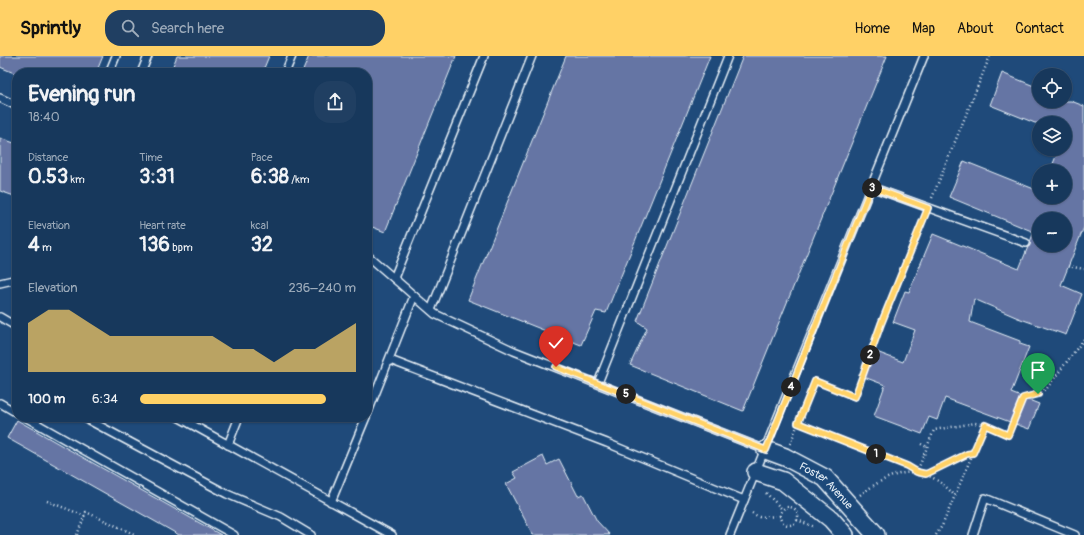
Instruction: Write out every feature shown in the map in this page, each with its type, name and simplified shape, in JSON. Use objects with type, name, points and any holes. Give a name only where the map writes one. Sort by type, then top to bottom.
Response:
[{"type":"street","name":"Foster Avenue","points":[[766,450],[784,457],[825,478],[876,535]]},
{"type":"street","name":"Foster Avenue","points":[[756,472],[783,481],[831,519],[846,535]]},
{"type":"lane","points":[[111,68],[116,56]]},
{"type":"lane","points":[[287,68],[292,56]]},
{"type":"lane","points":[[394,278],[484,56]]},
{"type":"lane","points":[[431,310],[532,56]]},
{"type":"lane","points":[[598,383],[728,56]]},
{"type":"lane","points":[[730,535],[766,450],[924,56]]},
{"type":"lane","points":[[143,68],[146,57]]},
{"type":"lane","points":[[0,98],[12,104]]},
{"type":"lane","points":[[871,187],[1026,243]]},
{"type":"lane","points":[[372,259],[435,314],[514,350],[766,450]]},
{"type":"lane","points":[[0,282],[12,279]]},
{"type":"lane","points":[[372,404],[414,296]]},
{"type":"lane","points":[[0,317],[12,324]]},
{"type":"lane","points":[[390,360],[607,443],[744,500]]},
{"type":"lane","points":[[0,403],[12,410]]},
{"type":"lane","points":[[33,422],[234,535]]},
{"type":"lane","points":[[92,422],[227,494],[281,517],[311,535]]},
{"type":"lane","points":[[187,422],[392,535]]},
{"type":"lane","points":[[228,445],[237,422]]},
{"type":"lane","points":[[331,502],[364,422]]},
{"type":"lane","points":[[973,535],[986,498],[1075,535]]},
{"type":"path","points":[[789,447],[815,381],[855,397],[881,324],[990,56]]},
{"type":"path","points":[[1068,266],[1084,269]]},
{"type":"path","points":[[917,472],[934,430],[974,423],[985,425],[1008,435],[1023,398],[1038,394],[1048,388],[1084,339]]},
{"type":"path","points":[[798,423],[907,466],[917,472]]},
{"type":"path","points":[[936,535],[942,526],[985,425]]},
{"type":"path","points":[[920,444],[927,446]]},
{"type":"path","points":[[926,474],[967,454],[973,453]]},
{"type":"path","points":[[858,496],[882,480],[904,473],[917,472],[926,474],[939,482],[955,496]]},
{"type":"path","points":[[762,490],[782,509]]},
{"type":"path","points":[[47,501],[84,516]]},
{"type":"path","points":[[782,509],[791,507],[798,515],[797,520]]},
{"type":"path","points":[[782,509],[780,516],[782,522],[788,525],[797,520]]},
{"type":"path","points":[[77,535],[86,512],[136,535]]},
{"type":"path","points":[[752,513],[759,516],[780,516]]},
{"type":"path","points":[[797,520],[816,528]]},
{"type":"building","points":[[0,56],[103,56],[98,68],[12,68],[12,72],[0,67]]},
{"type":"building","points":[[177,56],[269,56],[264,68],[172,68]]},
{"type":"building","points":[[309,56],[456,56],[385,232],[372,227],[372,68],[304,68]]},
{"type":"building","points":[[566,56],[710,56],[606,313],[596,311],[581,345],[468,300]]},
{"type":"building","points":[[743,56],[887,56],[743,411],[630,365],[647,328],[637,321]]},
{"type":"building","points":[[1002,73],[1032,85],[1032,108],[1072,108],[1072,101],[1084,106],[1084,227],[1061,285],[1082,294],[1066,335],[1018,318],[974,299],[970,322],[1020,341],[1020,344],[1029,347],[1011,393],[1039,404],[1029,429],[945,398],[937,420],[929,417],[922,434],[874,416],[885,385],[864,377],[874,351],[903,362],[915,330],[893,322],[905,291],[909,292],[933,234],[1019,269],[1032,237],[1032,252],[1072,252],[1072,212],[1032,212],[1032,231],[949,197],[964,161],[1032,188],[1032,204],[1072,204],[1072,164],[1053,164],[1056,156],[1072,156],[1072,116],[1032,116],[1032,122],[990,105]]},
{"type":"building","points":[[0,138],[12,142],[12,195],[0,191]]},
{"type":"building","points":[[16,422],[21,422],[221,535],[179,535],[7,438]]},
{"type":"building","points":[[543,456],[547,465],[559,459],[578,496],[583,494],[597,521],[610,535],[533,535],[506,484],[517,478],[513,472]]},
{"type":"route","points":[[556,367],[766,450],[871,187],[928,208],[881,324],[855,397],[815,381],[798,423],[907,466],[917,472],[926,474],[967,454],[973,453],[985,425],[1008,435],[1023,398],[1038,394]]}]
